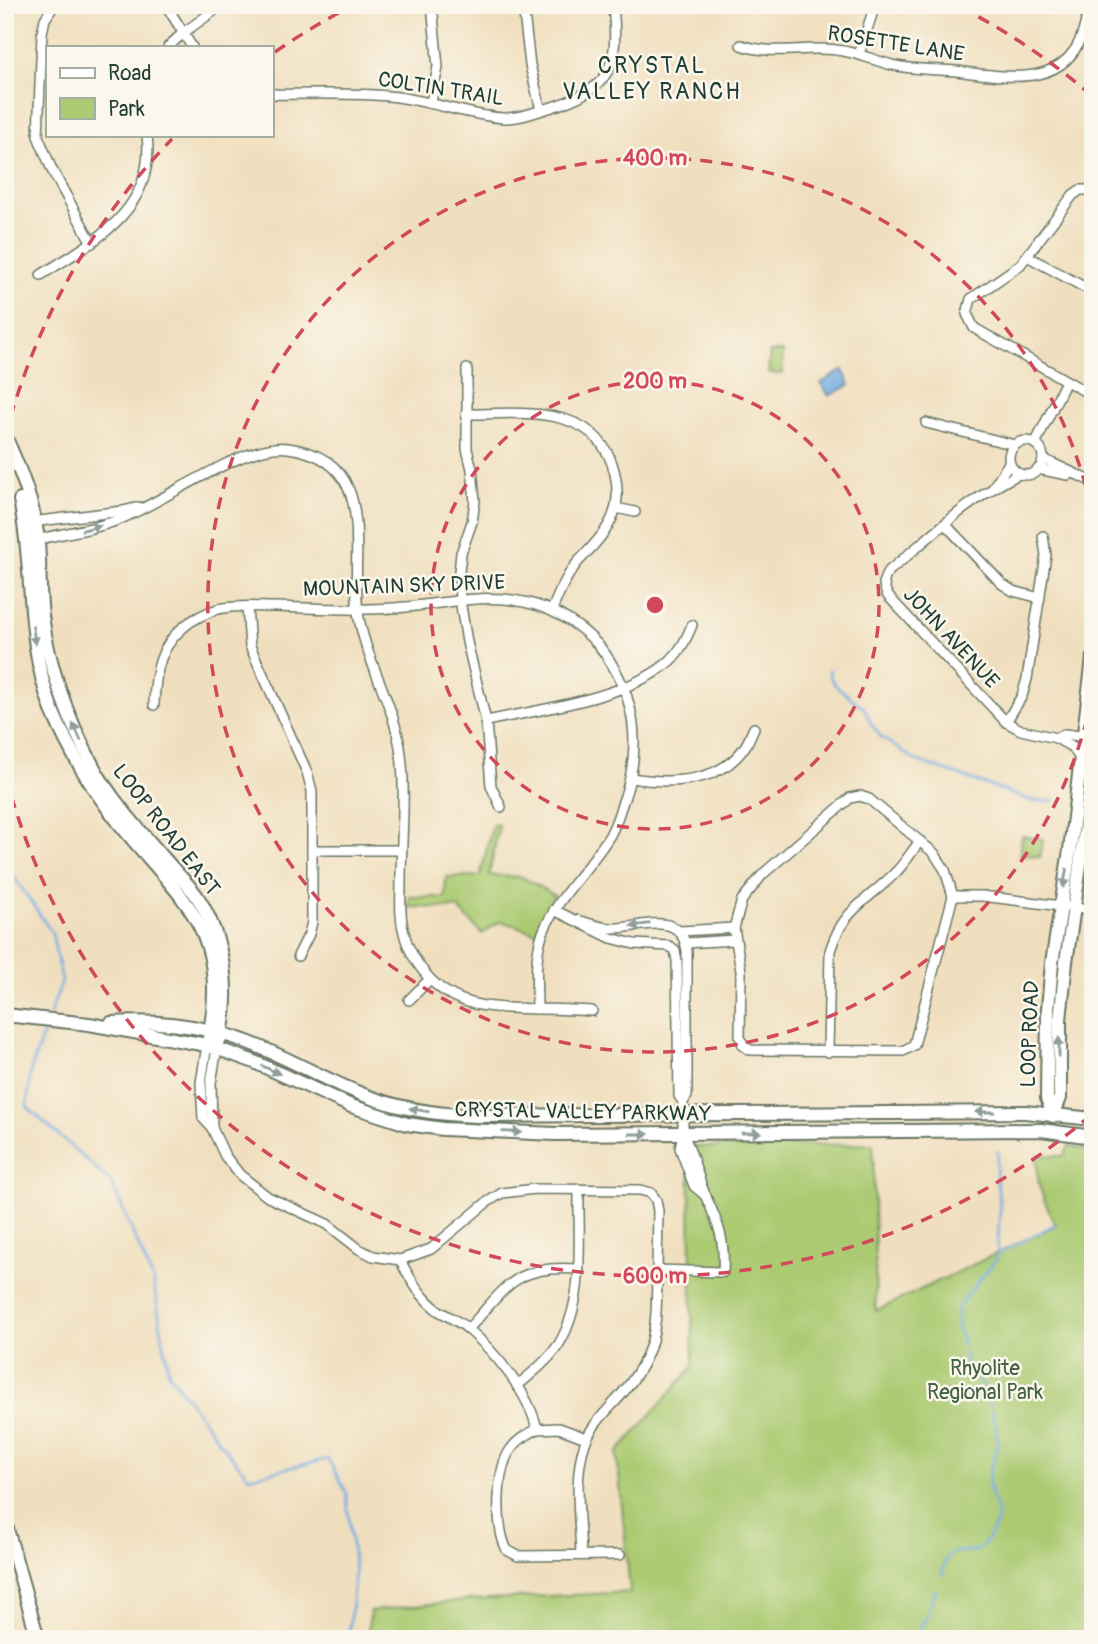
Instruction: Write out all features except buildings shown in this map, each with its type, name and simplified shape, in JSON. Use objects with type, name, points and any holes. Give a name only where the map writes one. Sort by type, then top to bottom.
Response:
[{"type":"main road","name":"LOOP ROAD EAST","points":[[5,436],[19,466],[33,541],[32,630],[52,709],[72,754],[91,784],[119,823],[195,915],[208,947],[214,976],[216,1032],[212,1046]]},
{"type":"main road","name":"LOOP ROAD EAST","points":[[5,451],[29,522]]},
{"type":"main road","name":"LOOP ROAD","points":[[1054,1114],[1047,1098],[1048,1009],[1080,758],[1088,737],[1093,658]]},
{"type":"main road","name":"LOOP ROAD","points":[[1054,1114],[1059,1098],[1060,1020],[1066,962],[1093,777]]},
{"type":"main road","name":"CRYSTAL VALLEY PARKWAY","points":[[5,1015],[89,1024],[212,1046],[351,1106],[416,1126],[555,1134],[1053,1131],[1093,1138]]},
{"type":"main road","name":"CRYSTAL VALLEY PARKWAY","points":[[89,1024],[144,1023],[216,1032],[361,1094],[420,1111],[479,1116],[683,1108],[1012,1112],[1093,1119]]},
{"type":"main road","points":[[1053,1131],[1054,1114]]},
{"type":"main road","points":[[5,1522],[38,1639]]},
{"type":"street","points":[[54,5],[45,19],[41,33],[38,136],[52,170],[92,243]]},
{"type":"street","points":[[166,5],[191,46]]},
{"type":"street","points":[[169,46],[222,5]]},
{"type":"street","points":[[431,102],[438,66],[432,5]]},
{"type":"street","points":[[523,5],[530,65],[541,110]]},
{"type":"street","name":"COLTIN TRAIL","points":[[273,94],[388,96],[431,102],[501,118],[521,116],[578,99],[602,78],[611,65],[616,49],[613,5]]},
{"type":"street","points":[[859,54],[876,5]]},
{"type":"street","name":"ROSETTE LANE","points":[[741,45],[758,51],[833,49],[893,65],[1012,78],[1039,75],[1057,67],[1076,47],[1083,36],[1088,5]]},
{"type":"street","points":[[41,275],[113,227],[141,186],[148,169],[147,136]]},
{"type":"street","points":[[1093,190],[1080,190],[1073,195],[1027,256],[1013,270],[975,295],[967,309],[968,319],[974,328],[1093,396]]},
{"type":"street","points":[[1027,256],[1093,292]]},
{"type":"street","points":[[467,369],[467,449],[475,501],[472,522],[460,562],[460,600],[486,721],[491,786],[501,807]]},
{"type":"street","points":[[1035,444],[1066,381]]},
{"type":"street","points":[[466,414],[544,414],[562,417],[580,425],[605,449],[613,465],[616,508],[609,526],[564,580],[552,610]]},
{"type":"street","points":[[926,423],[971,432],[1013,448]]},
{"type":"street","points":[[1025,441],[1035,444],[1040,448],[1042,459],[1038,469],[1031,474],[1019,474],[1010,463],[1013,448],[1025,441]]},
{"type":"street","points":[[33,541],[114,522],[258,451],[273,447],[305,451],[321,458],[337,471],[353,496],[356,511],[358,609],[361,628],[399,745],[402,770],[401,917],[404,933],[416,961],[430,979],[453,996],[471,1004],[495,1009],[592,1011]]},
{"type":"street","points":[[1042,459],[1093,482]]},
{"type":"street","name":"JOHN AVENUE","points":[[993,487],[1010,463]]},
{"type":"street","points":[[1038,469],[1077,476]]},
{"type":"street","name":"JOHN AVENUE","points":[[1019,474],[993,487],[945,524],[889,571],[884,578],[883,587],[888,596],[1006,722],[1021,730],[1056,738],[1072,747],[1080,758]]},
{"type":"street","points":[[29,522],[123,511],[150,504]]},
{"type":"street","points":[[616,508],[635,512]]},
{"type":"street","points":[[945,524],[1002,584],[1020,594],[1040,598]]},
{"type":"street","points":[[1006,722],[1025,688],[1046,555],[1043,536]]},
{"type":"street","name":"MOUNTAIN SKY DRIVE","points":[[154,705],[157,665],[166,647],[190,622],[222,608],[394,608],[506,598],[552,610],[584,632],[606,655],[623,687],[635,728],[635,748],[631,778],[610,835],[554,910],[541,938],[537,1009]]},
{"type":"street","points":[[247,607],[250,646],[307,772],[312,801],[312,922],[310,934],[298,956]]},
{"type":"street","points":[[486,721],[576,703],[623,687],[655,672],[667,663],[683,647],[692,625]]},
{"type":"street","points":[[631,778],[660,782],[685,781],[706,775],[727,765],[744,748],[754,728]]},
{"type":"street","name":"JOHN AVENUE","points":[[1056,738],[1065,734],[1088,737]]},
{"type":"street","points":[[860,796],[869,799],[934,853],[946,870],[953,896],[914,1045],[903,1051],[758,1052],[743,1045],[740,1037],[741,971],[734,928],[738,911],[752,886],[850,798],[860,796]]},
{"type":"street","points":[[828,1052],[830,951],[835,935],[848,914],[896,872],[920,841]]},
{"type":"street","points":[[312,850],[401,850]]},
{"type":"street","points":[[953,896],[982,896],[1093,910]]},
{"type":"street","points":[[554,910],[623,942],[668,946],[675,950],[679,1096],[683,1108],[680,1148],[694,1186],[706,1196],[720,1227],[724,1249],[723,1272],[657,1270]]},
{"type":"street","points":[[576,920],[606,928],[663,924],[680,931],[734,928]]},
{"type":"street","points":[[680,931],[686,943],[687,1096],[683,1108]]},
{"type":"street","points":[[686,943],[735,940]]},
{"type":"street","points":[[410,1000],[430,979]]},
{"type":"street","points":[[212,1046],[201,1083],[201,1102],[203,1118],[212,1128],[225,1156],[240,1175],[268,1197],[327,1224],[359,1249],[373,1256],[400,1259],[431,1249],[502,1193],[535,1189],[640,1189],[651,1193],[656,1200],[658,1211],[656,1328],[652,1347],[636,1377],[586,1438],[579,1470],[581,1555]]},
{"type":"street","points":[[517,1385],[540,1366],[558,1344],[572,1317],[577,1269],[579,1189]]},
{"type":"street","points":[[400,1259],[427,1301],[468,1329],[517,1385],[528,1402],[537,1429]]},
{"type":"street","points":[[468,1329],[511,1281],[537,1270],[577,1269]]},
{"type":"street","points":[[586,1438],[559,1428],[537,1429],[518,1440],[509,1450],[502,1465],[500,1480],[503,1544],[506,1550],[518,1556],[620,1555]]},
{"type":"green space","points":[[770,352],[783,352],[782,374],[768,373]]},
{"type":"green space","points":[[493,824],[499,825],[489,875],[522,877],[554,895],[537,933],[501,921],[482,934],[458,908],[409,907],[410,897],[445,897],[446,877],[480,876]]},
{"type":"green space","points":[[1022,836],[1043,839],[1040,857],[1020,854]]},
{"type":"green space","name":"Rhyolite Regional Park","points":[[873,1144],[876,1311],[1056,1225],[1041,1192],[1037,1155],[1064,1156],[1069,1146],[1093,1151],[1093,1639],[367,1639],[370,1611],[466,1600],[630,1592],[617,1453],[693,1367],[689,1147]]},
{"type":"water","points":[[843,370],[850,385],[829,396],[821,383]]},
{"type":"waterway","points":[[830,669],[829,675],[835,685],[865,709],[871,724],[881,737],[915,760],[1033,801],[1055,801]]},
{"type":"waterway","points":[[5,863],[52,933],[62,981],[50,1014]]},
{"type":"waterway","points":[[47,1024],[31,1069],[27,1107],[111,1182],[153,1280],[169,1374],[249,1477],[328,1459],[346,1492],[355,1573],[348,1639]]},
{"type":"waterway","points":[[963,1346],[957,1323],[958,1307],[997,1258],[1000,1207],[996,1176],[998,1151]]},
{"type":"waterway","points":[[999,1253],[1056,1224]]},
{"type":"waterway","points":[[964,1354],[967,1364],[981,1383],[990,1406]]},
{"type":"waterway","points":[[942,1575],[949,1556],[954,1552],[972,1552],[978,1549],[996,1523],[997,1511],[989,1484],[989,1472],[997,1443],[992,1410]]},
{"type":"waterway","points":[[913,1639],[925,1620],[936,1590]]},
{"type":"district","name":"CRYSTAL VALLEY RANCH","points":[[652,78]]}]
